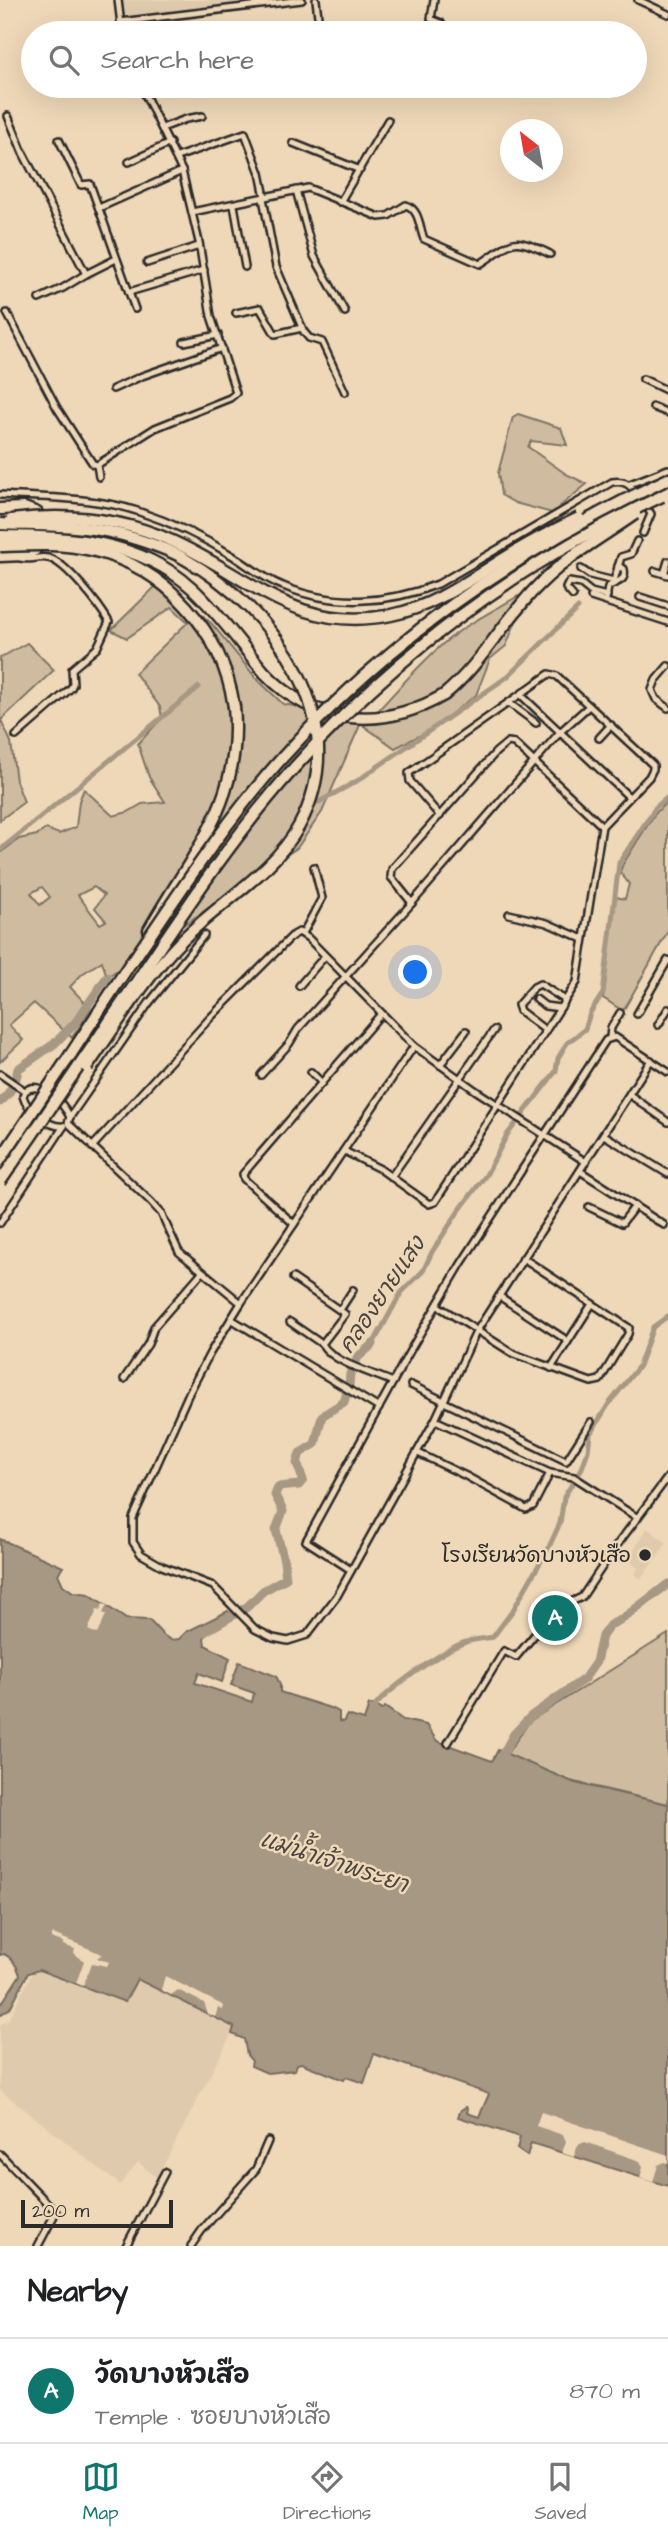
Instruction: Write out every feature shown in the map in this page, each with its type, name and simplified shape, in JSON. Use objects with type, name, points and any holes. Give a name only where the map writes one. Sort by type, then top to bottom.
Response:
[{"type":"highway","points":[[0,523],[68,517],[133,527],[190,550],[254,589],[300,610],[333,618],[362,619],[404,612],[433,601],[538,538],[668,479]]},
{"type":"highway","points":[[0,1160],[215,842],[319,718],[410,636],[484,582],[543,545],[643,491]]},
{"type":"highway","points":[[0,536],[78,538],[138,555],[190,587],[218,615],[265,673],[287,693],[333,714],[375,719],[416,709],[444,695],[470,670],[546,577],[578,551],[665,494]]},
{"type":"highway","points":[[0,1182],[226,853],[294,768],[330,730],[418,648],[480,601],[558,550],[665,494]]},
{"type":"highway","points":[[0,509],[24,508],[39,516],[37,547],[31,553],[0,556]]},
{"type":"highway","points":[[0,523],[100,530],[134,538],[183,557],[214,576],[256,613],[287,653],[312,712],[318,747],[314,792],[303,819],[288,844],[274,860],[203,920],[159,966],[11,1166]]},
{"type":"highway","points":[[0,546],[73,547],[109,555],[137,567],[163,584],[188,608],[208,636],[228,677],[234,707],[235,738],[231,771],[223,802],[207,835],[132,962]]},
{"type":"street","points":[[118,0],[120,21]]},
{"type":"street","points":[[171,21],[302,0]]},
{"type":"street","points":[[316,0],[319,21]]},
{"type":"street","points":[[435,0],[432,19],[436,21]]},
{"type":"street","points":[[638,0],[654,3],[668,14]]},
{"type":"street","points":[[97,465],[155,428],[230,398],[236,393],[211,316],[200,246],[182,171],[147,98]]},
{"type":"street","points":[[8,116],[23,153],[86,274]]},
{"type":"street","points":[[162,128],[202,116]]},
{"type":"street","points":[[340,202],[388,120]]},
{"type":"street","points":[[177,157],[245,133],[260,173],[276,267],[302,328],[309,338],[322,342],[345,391]]},
{"type":"street","points":[[59,140],[80,183],[90,184],[135,309]]},
{"type":"street","points":[[129,162],[170,143]]},
{"type":"street","points":[[293,143],[360,170]]},
{"type":"street","points":[[99,208],[182,171]]},
{"type":"street","points":[[192,212],[311,189],[379,217],[410,206],[416,213],[424,239],[480,264],[497,250],[514,242],[522,241],[550,254]]},
{"type":"street","points":[[296,190],[314,256],[345,312]]},
{"type":"street","points":[[234,205],[245,267]]},
{"type":"street","points":[[147,263],[200,246]]},
{"type":"street","points":[[39,299],[116,259]]},
{"type":"street","points":[[129,292],[204,271]]},
{"type":"street","points":[[236,313],[260,308],[275,334],[302,328]]},
{"type":"street","points":[[7,313],[57,408],[90,461],[97,465]]},
{"type":"street","points":[[184,342],[218,335]]},
{"type":"street","points":[[113,389],[222,348]]},
{"type":"street","points":[[643,379],[668,391]]},
{"type":"street","points":[[653,407],[668,413]]},
{"type":"street","points":[[97,465],[99,477]]},
{"type":"street","points":[[630,484],[668,469]]},
{"type":"street","points":[[0,495],[109,504],[136,510],[183,528],[283,586],[308,595],[346,601],[378,600],[426,589],[610,482],[624,481],[630,484],[651,514],[643,533]]},
{"type":"street","points":[[606,599],[608,586],[614,582],[621,557],[631,554],[638,541]]},
{"type":"street","points":[[12,556],[24,560],[46,557],[58,563],[79,580],[109,622],[97,648],[72,669],[71,688],[16,736]]},
{"type":"street","points":[[655,571],[666,575],[668,561]]},
{"type":"street","points":[[580,569],[614,582]]},
{"type":"street","points":[[573,596],[566,588],[569,583],[581,584],[606,599],[668,622]]},
{"type":"street","points":[[591,597],[606,599]]},
{"type":"street","points":[[640,597],[668,606]]},
{"type":"street","points":[[668,666],[656,680],[652,690],[656,699],[668,708]]},
{"type":"street","points":[[344,1151],[432,1204],[577,982],[602,826],[649,777],[653,765],[611,725],[549,674],[409,774],[410,781],[440,816]]},
{"type":"street","points":[[521,695],[629,797]]},
{"type":"street","points":[[509,703],[536,723]]},
{"type":"street","points":[[261,1075],[289,1044],[298,1029],[412,903],[560,732],[589,706]]},
{"type":"street","points":[[599,738],[611,725]]},
{"type":"street","points":[[412,903],[391,877],[392,869],[496,752],[508,742],[514,743],[602,826]]},
{"type":"street","points":[[303,933],[322,898],[314,867]]},
{"type":"street","points":[[509,914],[547,923],[583,939]]},
{"type":"street","points":[[92,1147],[210,1018],[299,932],[303,933],[414,1046],[586,1162]]},
{"type":"street","points":[[0,1223],[149,1003],[204,935]]},
{"type":"street","points":[[299,986],[325,956]]},
{"type":"street","points":[[637,1014],[668,960]]},
{"type":"street","points":[[545,1030],[520,1011],[517,1005],[540,984],[565,1000]]},
{"type":"street","points":[[536,999],[545,1006],[560,1008]]},
{"type":"street","points":[[659,1025],[668,1009]]},
{"type":"street","points":[[351,1570],[306,1542],[461,1264],[610,1037],[611,1028],[620,1013]]},
{"type":"street","points":[[294,1224],[243,1176],[381,1014]]},
{"type":"street","points":[[391,1177],[494,1030]]},
{"type":"street","points":[[440,1065],[466,1031]]},
{"type":"street","points":[[610,1037],[615,1037],[667,1068]]},
{"type":"street","points":[[414,1046],[231,1319],[189,1393],[131,1529],[133,1542],[141,1554],[162,1566],[213,1586],[255,1629],[273,1638],[288,1641],[307,1635],[337,1596],[435,1420],[476,1332],[650,1060]]},
{"type":"street","points":[[311,1072],[322,1083]]},
{"type":"street","points":[[0,1074],[25,1091]]},
{"type":"street","points":[[25,1091],[34,1087],[44,1090],[63,1106],[68,1122],[161,1213],[179,1252],[241,1303]]},
{"type":"street","points":[[25,1091],[24,1102],[33,1111],[59,1127],[68,1122]]},
{"type":"street","points":[[630,1095],[668,1122]]},
{"type":"street","points":[[604,1135],[668,1174]]},
{"type":"street","points":[[580,1171],[664,1225]]},
{"type":"street","points":[[589,1207],[622,1223],[635,1206]]},
{"type":"street","points":[[438,1306],[514,1354],[597,1382],[629,1331],[626,1326],[523,1258]]},
{"type":"street","points":[[124,1379],[148,1344],[153,1327],[202,1272]]},
{"type":"street","points":[[293,1278],[345,1316],[322,1344]]},
{"type":"street","points":[[340,1310],[353,1290]]},
{"type":"street","points":[[499,1296],[568,1341]]},
{"type":"street","points":[[551,1368],[592,1304]]},
{"type":"street","points":[[231,1319],[379,1408]]},
{"type":"street","points":[[290,1322],[350,1365],[393,1382]]},
{"type":"street","points":[[411,1385],[566,1461],[591,1422]]},
{"type":"street","points":[[435,1420],[550,1473],[574,1477],[638,1518]]},
{"type":"street","points":[[418,1452],[526,1509],[533,1506],[550,1473]]},
{"type":"street","points":[[448,1743],[504,1651],[516,1657],[556,1609],[582,1597],[668,1476]]},
{"type":"street","points":[[191,2246],[256,2169],[268,2141]]},
{"type":"street","points":[[0,2154],[56,2212],[38,2246]]},
{"type":"street","points":[[126,2246],[165,2172]]},
{"type":"shaded area","points":[[119,0],[282,0],[132,18],[120,12]]},
{"type":"shaded area","points":[[518,414],[561,428],[567,445],[531,441],[528,447],[566,474],[587,484],[552,513],[515,503],[501,495],[498,473],[513,417]]},
{"type":"shaded area","points":[[160,582],[212,624],[256,678],[283,704],[311,709],[360,725],[322,812],[297,848],[107,977],[102,961],[82,974],[70,987],[91,1009],[72,1038],[34,1003],[9,1025],[23,1040],[0,1062],[0,853],[19,839],[37,835],[46,829],[59,834],[76,827],[79,801],[84,789],[113,816],[142,804],[165,802],[149,777],[138,744],[162,718],[160,707],[135,673],[188,622],[172,607],[127,638],[111,630]],"holes":[[[42,887],[50,897],[40,905],[31,893]],[[94,887],[104,895],[95,908],[106,921],[100,924],[78,895]]]},
{"type":"shaded area","points":[[518,596],[531,603],[516,621],[506,646],[490,659],[476,695],[429,731],[395,748],[364,726],[452,636]]},
{"type":"shaded area","points":[[27,643],[54,670],[1,720],[11,742],[16,781],[24,802],[0,820],[0,658]]},
{"type":"shaded area","points":[[668,800],[668,931],[623,1011],[603,998],[616,897],[625,899],[629,884],[620,872],[654,815]]},
{"type":"shaded area","name":"โรงเรียนวัดบางหัวเสือ","points":[[647,1528],[667,1543],[641,1579],[634,1574],[638,1568],[628,1560]]},
{"type":"shaded area","points":[[668,1634],[668,1804],[566,1780],[507,1754],[530,1721]]},
{"type":"shaded area","points":[[39,1969],[124,2002],[137,1978],[235,2027],[157,2178],[138,2162],[120,2185],[0,2090],[0,2025],[9,2019],[32,1973]]},
{"type":"water","name":"แม่น้ำเจ้าพระยา","points":[[0,1539],[63,1567],[58,1574],[63,1585],[73,1592],[89,1594],[126,1619],[149,1620],[171,1640],[179,1639],[186,1632],[228,1611],[232,1616],[212,1627],[204,1638],[205,1645],[230,1658],[222,1682],[199,1673],[195,1683],[252,1702],[254,1693],[231,1685],[239,1662],[276,1676],[280,1692],[339,1712],[339,1721],[343,1722],[347,1715],[364,1720],[369,1705],[375,1705],[381,1710],[385,1707],[403,1720],[426,1725],[437,1741],[492,1761],[498,1750],[575,1783],[668,1804],[668,2186],[531,2143],[527,2156],[517,2149],[520,2137],[458,2117],[466,2107],[467,2113],[479,2117],[489,2094],[374,2054],[364,2083],[346,2077],[344,2080],[301,2063],[297,2064],[295,2070],[267,2073],[251,2066],[252,2061],[247,2055],[244,2039],[232,2034],[234,2027],[137,1979],[125,2002],[39,1970],[28,1973],[10,2008],[0,2015],[0,2006],[20,1975],[12,1960],[4,1954],[0,1955]]},
{"type":"pier","points":[[103,1604],[107,1605],[103,1613],[106,1615],[97,1634],[88,1630],[97,1610],[100,1611]]},
{"type":"pier","points":[[53,1934],[102,1954],[97,1958],[109,1962],[107,1966],[92,1963],[83,1986],[76,1983],[84,1961],[74,1953],[75,1949],[51,1938]]},
{"type":"pier","points":[[165,1976],[224,2006],[223,2010],[218,2008],[215,2017],[208,2014],[204,2003],[178,1990],[171,1995],[161,1990]]},
{"type":"pier","points":[[541,2112],[668,2155],[668,2163],[658,2165],[653,2182],[640,2178],[643,2167],[640,2161],[585,2142],[578,2145],[574,2157],[562,2153],[566,2141],[563,2135],[536,2126]]},
{"type":"waterway","points":[[319,802],[357,781],[507,677],[578,608]]},
{"type":"waterway","points":[[0,850],[199,687]]},
{"type":"waterway","name":"คลองยายแสง","points":[[373,1344],[401,1293],[423,1271],[458,1212],[486,1175],[507,1135],[556,1071],[558,1058],[567,1043],[585,1029],[590,1013],[603,993],[619,863],[656,807],[668,797]]},
{"type":"waterway","points":[[0,1102],[12,1087],[18,1069],[54,1044],[75,1023],[107,977]]},
{"type":"waterway","points":[[373,1709],[379,1701],[431,1661],[466,1642],[493,1637],[513,1610],[549,1547],[560,1523],[564,1497],[582,1468],[590,1434],[608,1405],[639,1366],[653,1327],[668,1316]]},
{"type":"waterway","name":"คลองยายแสง","points":[[204,1632],[247,1607],[263,1591],[286,1578],[276,1530],[283,1511],[275,1495],[278,1487],[299,1485],[303,1480],[297,1463],[300,1453],[315,1444],[322,1416],[344,1402],[350,1374],[358,1357],[373,1344]]},
{"type":"waterway","points":[[498,1763],[514,1734],[530,1717],[584,1679],[596,1662],[602,1636],[610,1625],[668,1584]]},
{"type":"place","name":"โรงเรียนวัดบางหัวเสือ","points":[[645,1555]]},
{"type":"place","name":"วัดบางหัวเสือ","points":[[555,1618]]}]
